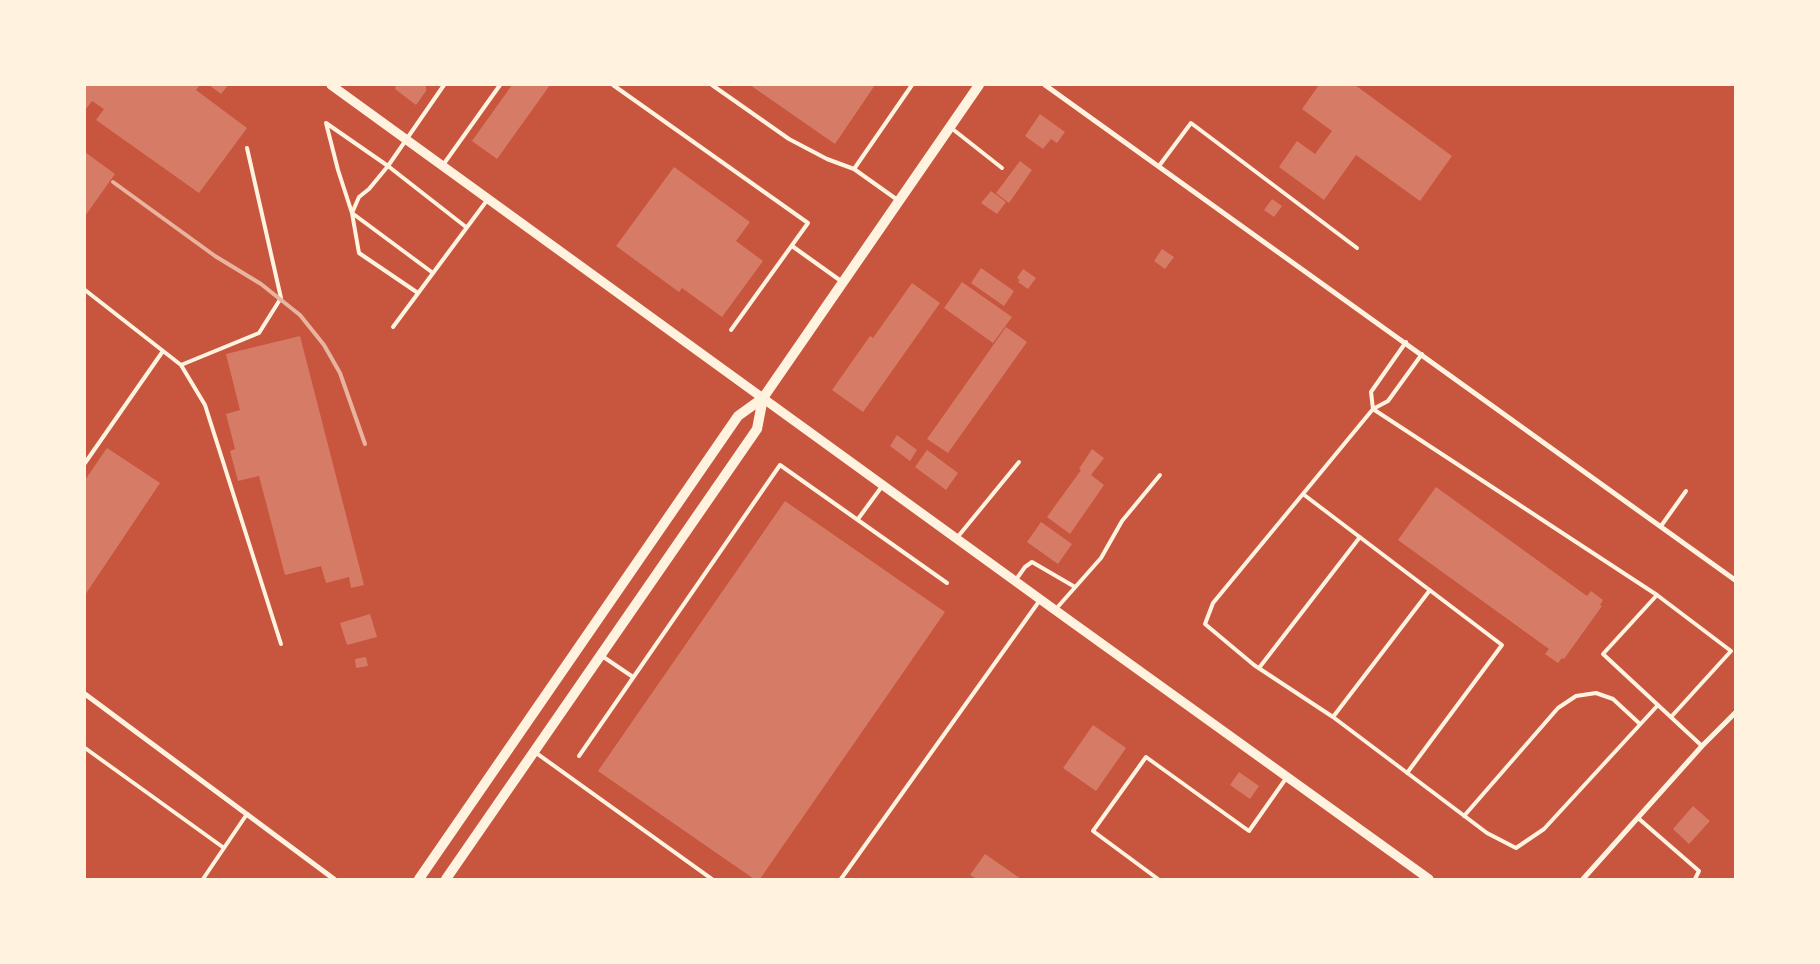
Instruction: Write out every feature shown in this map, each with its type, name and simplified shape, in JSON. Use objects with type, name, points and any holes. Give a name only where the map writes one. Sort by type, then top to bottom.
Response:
[{"type":"main road","points":[[419,879],[738,416],[763,398],[979,85]]},
{"type":"main road","points":[[446,879],[757,428],[763,398]]},
{"type":"street","points":[[331,85],[1040,600],[1429,879]]},
{"type":"street","points":[[1045,85],[1406,342],[1735,580]]},
{"type":"street","points":[[85,694],[334,879]]},
{"type":"street","points":[[1583,879],[1702,746],[1735,713]]},
{"type":"lane","points":[[442,167],[500,85]]},
{"type":"lane","points":[[613,85],[808,223],[731,330]]},
{"type":"lane","points":[[712,85],[789,139],[854,169],[899,201]]},
{"type":"lane","points":[[854,169],[912,85]]},
{"type":"lane","points":[[352,213],[359,197],[369,189],[388,166],[442,87]]},
{"type":"lane","points":[[418,293],[359,253],[352,213],[338,170],[326,123],[388,166],[466,227]]},
{"type":"lane","points":[[1159,166],[1191,123],[1357,248]]},
{"type":"lane","points":[[950,128],[1002,168]]},
{"type":"lane","points":[[181,365],[259,333],[281,298],[247,148]]},
{"type":"lane","points":[[393,327],[488,200]]},
{"type":"lane","points":[[352,213],[433,273]]},
{"type":"lane","points":[[792,246],[843,282]]},
{"type":"lane","points":[[85,290],[181,365],[205,405],[281,644]]},
{"type":"lane","points":[[1373,409],[1371,392],[1406,342]]},
{"type":"lane","points":[[85,463],[163,351]]},
{"type":"lane","points":[[1422,354],[1388,401],[1373,409],[1213,603],[1205,624],[1259,668],[1333,717],[1486,833],[1516,848],[1544,830],[1658,705]]},
{"type":"lane","points":[[1373,409],[1657,595],[1731,651],[1671,717]]},
{"type":"lane","points":[[956,538],[1019,462]]},
{"type":"lane","points":[[579,756],[780,465],[947,583]]},
{"type":"lane","points":[[1054,610],[1101,558],[1122,521],[1160,475]]},
{"type":"lane","points":[[858,519],[883,485]]},
{"type":"lane","points":[[1661,526],[1686,491]]},
{"type":"lane","points":[[1303,494],[1502,646],[1407,773]]},
{"type":"lane","points":[[1259,668],[1360,537]]},
{"type":"lane","points":[[1015,581],[1025,566],[1032,562],[1075,587]]},
{"type":"lane","points":[[1333,717],[1430,590]]},
{"type":"lane","points":[[1657,595],[1603,654],[1702,746]]},
{"type":"lane","points":[[841,879],[1040,600]]},
{"type":"lane","points":[[601,655],[633,677]]},
{"type":"lane","points":[[1464,816],[1558,708],[1576,696],[1596,693],[1613,699],[1640,724]]},
{"type":"lane","points":[[85,748],[224,848]]},
{"type":"lane","points":[[534,752],[712,879]]},
{"type":"lane","points":[[1158,879],[1093,831],[1146,757],[1249,831],[1287,777]]},
{"type":"lane","points":[[203,879],[247,814]]},
{"type":"lane","points":[[1638,818],[1699,871],[1695,879]]},
{"type":"building","points":[[85,85],[200,85],[196,90],[247,128],[199,193],[96,120],[104,109],[92,101],[85,110]]},
{"type":"building","points":[[209,85],[228,85],[221,94]]},
{"type":"building","points":[[396,85],[426,85],[426,91],[416,105],[395,89]]},
{"type":"building","points":[[512,85],[550,85],[497,159],[472,141]]},
{"type":"building","points":[[750,85],[875,85],[835,144]]},
{"type":"building","points":[[1319,85],[1355,85],[1452,156],[1420,201],[1356,155],[1324,200],[1279,167],[1297,141],[1315,154],[1332,131],[1302,109]]},
{"type":"building","points":[[1040,114],[1065,132],[1057,143],[1051,139],[1043,149],[1025,136]]},
{"type":"building","points":[[85,152],[115,174],[85,216]]},
{"type":"building","points":[[1020,161],[1032,170],[1009,203],[996,193]]},
{"type":"building","points":[[674,167],[750,222],[736,241],[763,261],[722,317],[682,288],[679,292],[616,246]]},
{"type":"building","points":[[991,191],[1006,202],[997,214],[981,203]]},
{"type":"building","points":[[1272,199],[1282,206],[1274,217],[1264,210]]},
{"type":"building","points":[[1162,249],[1174,257],[1165,269],[1154,261]]},
{"type":"building","points":[[981,268],[1014,291],[1004,306],[971,283]]},
{"type":"building","points":[[1023,269],[1036,278],[1028,289],[1018,282],[1020,280],[1017,278]]},
{"type":"building","points":[[962,282],[1012,317],[993,343],[944,308]]},
{"type":"building","points":[[912,283],[940,303],[863,412],[832,390],[870,336],[873,338]]},
{"type":"building","points":[[1006,327],[1027,342],[948,453],[927,439]]},
{"type":"building","points":[[300,336],[364,585],[351,588],[349,577],[326,583],[321,566],[285,575],[259,476],[238,481],[230,451],[235,449],[226,414],[240,410],[226,354]]},
{"type":"building","points":[[897,435],[917,450],[910,461],[890,446]]},
{"type":"building","points":[[107,448],[160,483],[85,595],[85,480]]},
{"type":"building","points":[[1092,449],[1104,458],[1091,475],[1104,485],[1070,534],[1047,517],[1081,470],[1079,469]]},
{"type":"building","points":[[927,450],[958,473],[946,490],[915,467]]},
{"type":"building","points":[[1436,487],[1587,596],[1591,591],[1603,600],[1600,605],[1602,606],[1564,659],[1562,658],[1558,663],[1545,654],[1549,649],[1398,540]]},
{"type":"building","points":[[785,501],[945,612],[760,879],[754,879],[598,771]]},
{"type":"building","points":[[1041,522],[1072,544],[1058,564],[1027,542]]},
{"type":"building","points":[[370,614],[377,637],[347,645],[340,623]]},
{"type":"building","points":[[366,657],[368,666],[356,668],[355,659]]},
{"type":"building","points":[[1093,725],[1126,748],[1096,791],[1063,768]]},
{"type":"building","points":[[1239,772],[1259,786],[1250,799],[1230,785]]},
{"type":"building","points":[[1693,806],[1710,821],[1689,844],[1673,829]]},
{"type":"building","points":[[985,854],[1021,879],[977,879],[970,875]]},
{"type":"railway","points":[[113,182],[215,256],[261,284],[300,315],[324,345],[340,373],[365,444]]}]
